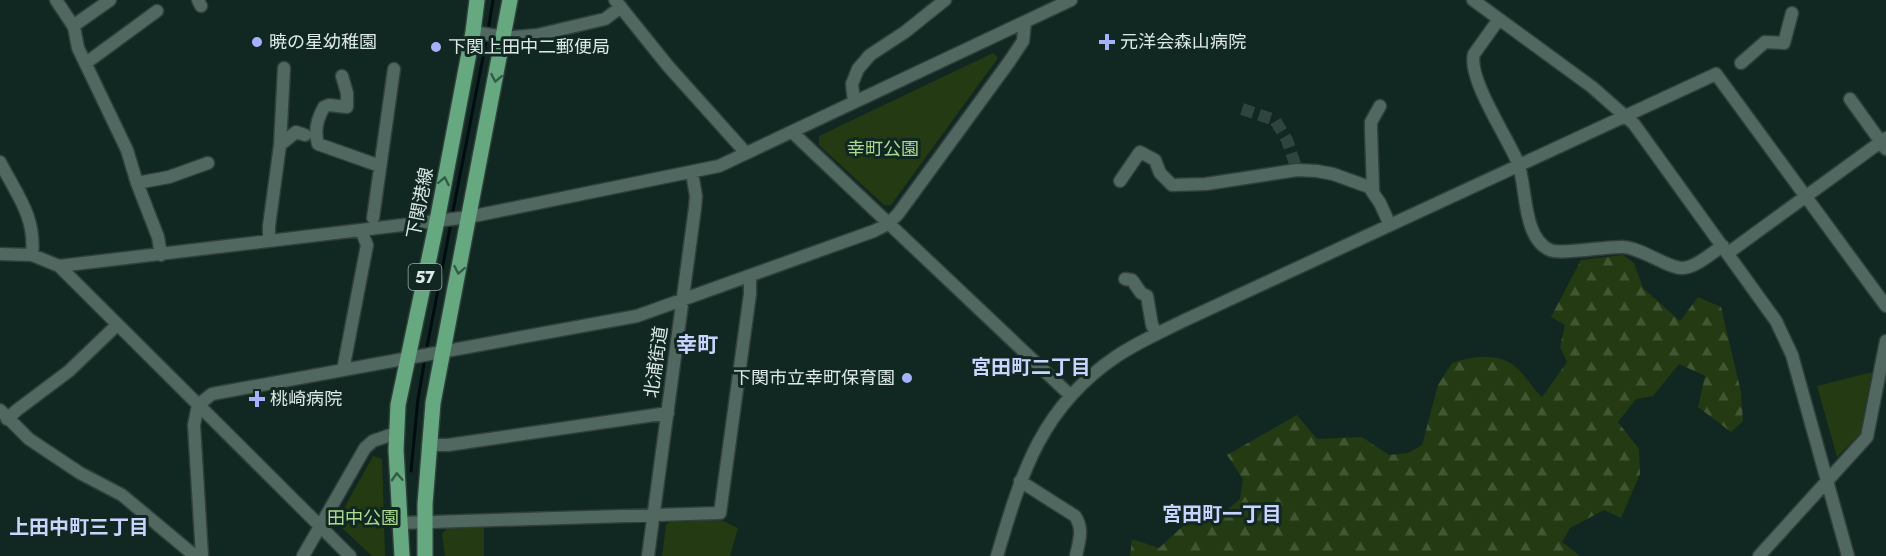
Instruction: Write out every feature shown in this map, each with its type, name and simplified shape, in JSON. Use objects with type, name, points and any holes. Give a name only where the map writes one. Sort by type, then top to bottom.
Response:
[{"type":"main road","name":"下関港線","points":[[425,556],[424,522],[428,445],[452,219],[477,32],[477,0]]},
{"type":"main road","name":"下関港線","points":[[402,556],[396,433],[398,405],[504,36],[510,0]]},
{"type":"street","points":[[56,0],[73,26],[78,48],[120,135],[158,237],[161,255]]},
{"type":"street","points":[[73,26],[110,0]]},
{"type":"street","points":[[854,102],[852,84],[854,77],[870,55],[905,32],[945,0]]},
{"type":"street","points":[[1038,0],[1043,13]]},
{"type":"street","points":[[59,266],[452,219],[719,166],[1071,0]]},
{"type":"street","points":[[1473,0],[1592,87],[1634,124],[1776,321],[1792,355],[1848,556]]},
{"type":"street","points":[[477,32],[504,36],[537,35],[605,20],[618,4],[668,66],[746,153]]},
{"type":"street","points":[[86,63],[157,11]]},
{"type":"street","points":[[1741,63],[1765,42],[1784,44],[1792,13]]},
{"type":"street","points":[[1499,19],[1473,57],[1477,79],[1519,165],[1522,190],[1533,231],[1542,245],[1550,250],[1622,246],[1634,248],[1683,268],[1698,264],[1725,250],[1884,143],[1850,99]]},
{"type":"street","points":[[202,556],[194,425],[198,405],[212,394],[637,316],[874,231],[888,224],[898,214],[1009,62],[1023,40],[1025,22]]},
{"type":"street","points":[[269,241],[280,145],[284,68]]},
{"type":"street","points":[[373,218],[394,69]]},
{"type":"street","points":[[997,556],[1020,481],[1045,429],[1087,379],[1119,355],[1157,334],[1716,74],[1886,306]]},
{"type":"street","points":[[342,76],[347,93],[347,107],[329,105],[324,107],[315,131],[318,144],[380,166]]},
{"type":"street","points":[[1380,106],[1371,122],[1373,190],[1390,225]]},
{"type":"street","points":[[280,145],[296,132],[305,135]]},
{"type":"street","points":[[792,132],[1071,396]]},
{"type":"street","points":[[1120,181],[1140,152],[1155,159],[1160,173],[1172,185],[1206,184],[1310,170],[1333,174],[1373,190]]},
{"type":"street","points":[[0,162],[30,221],[34,239],[32,255]]},
{"type":"street","points":[[136,183],[169,177],[208,163]]},
{"type":"street","name":"北浦街道","points":[[648,556],[695,202],[692,173]]},
{"type":"street","points":[[343,370],[367,245],[361,230]]},
{"type":"street","points":[[0,254],[32,255],[59,266],[350,556]]},
{"type":"street","points":[[400,523],[720,513],[750,294],[750,276]]},
{"type":"street","points":[[1125,279],[1132,280],[1141,293],[1147,296],[1152,325],[1157,334]]},
{"type":"street","points":[[117,325],[69,371],[17,410],[4,415],[29,439],[80,473],[122,495],[195,556]]},
{"type":"street","points":[[1760,556],[1867,436],[1886,341]]},
{"type":"street","points":[[428,445],[448,445],[668,413]]},
{"type":"street","points":[[303,556],[365,448],[373,441],[396,433]]},
{"type":"street","points":[[1020,481],[1075,516],[1080,523],[1081,531],[1076,556]]},
{"type":"green space","name":"幸町公園","points":[[993,53],[998,58],[891,205],[884,205],[819,145],[819,136]]},
{"type":"green space","points":[[1623,255],[1634,263],[1643,288],[1680,321],[1698,297],[1721,307],[1741,392],[1743,421],[1731,432],[1698,407],[1705,376],[1679,364],[1653,396],[1636,399],[1618,422],[1639,449],[1640,474],[1621,518],[1604,510],[1570,528],[1562,542],[1578,556],[1130,556],[1132,539],[1159,548],[1193,517],[1226,511],[1240,499],[1243,479],[1227,455],[1297,415],[1317,439],[1362,437],[1389,455],[1408,453],[1422,445],[1438,385],[1452,363],[1477,357],[1502,359],[1517,368],[1542,397],[1567,362],[1560,347],[1565,325],[1551,317],[1581,260]]},
{"type":"green space","points":[[1872,372],[1860,434],[1837,457],[1817,386]]},
{"type":"green space","name":"田中公園","points":[[373,456],[382,459],[385,556],[372,556],[340,526],[339,517]]},
{"type":"green space","points":[[721,520],[738,528],[730,556],[662,556],[666,525],[669,522]]},
{"type":"green space","points":[[447,528],[484,528],[484,556],[445,556],[442,534]]},
{"type":"waterway","points":[[488,31],[493,0]]},
{"type":"waterway","points":[[452,216],[487,37]]},
{"type":"waterway","points":[[426,352],[451,223]]},
{"type":"waterway","points":[[411,471],[418,399],[425,358]]},
{"type":"tunnel","points":[[1242,109],[1275,120],[1287,140],[1297,170]]},
{"type":"place","name":"暁の星幼稚園","points":[[257,42]]},
{"type":"place","name":"元洋会森山病院","points":[[1107,42]]},
{"type":"place","name":"下関上田中二郵便局","points":[[436,47]]},
{"type":"place","name":"下関市立幸町保育園","points":[[907,378]]},
{"type":"place","name":"桃崎病院","points":[[257,399]]},
{"type":"district","name":"幸町","points":[[697,345]]},
{"type":"district","name":"宮田町二丁目","points":[[1031,367]]},
{"type":"district","name":"宮田町一丁目","points":[[1222,514]]},
{"type":"district","name":"上田中町三丁目","points":[[79,527]]}]
